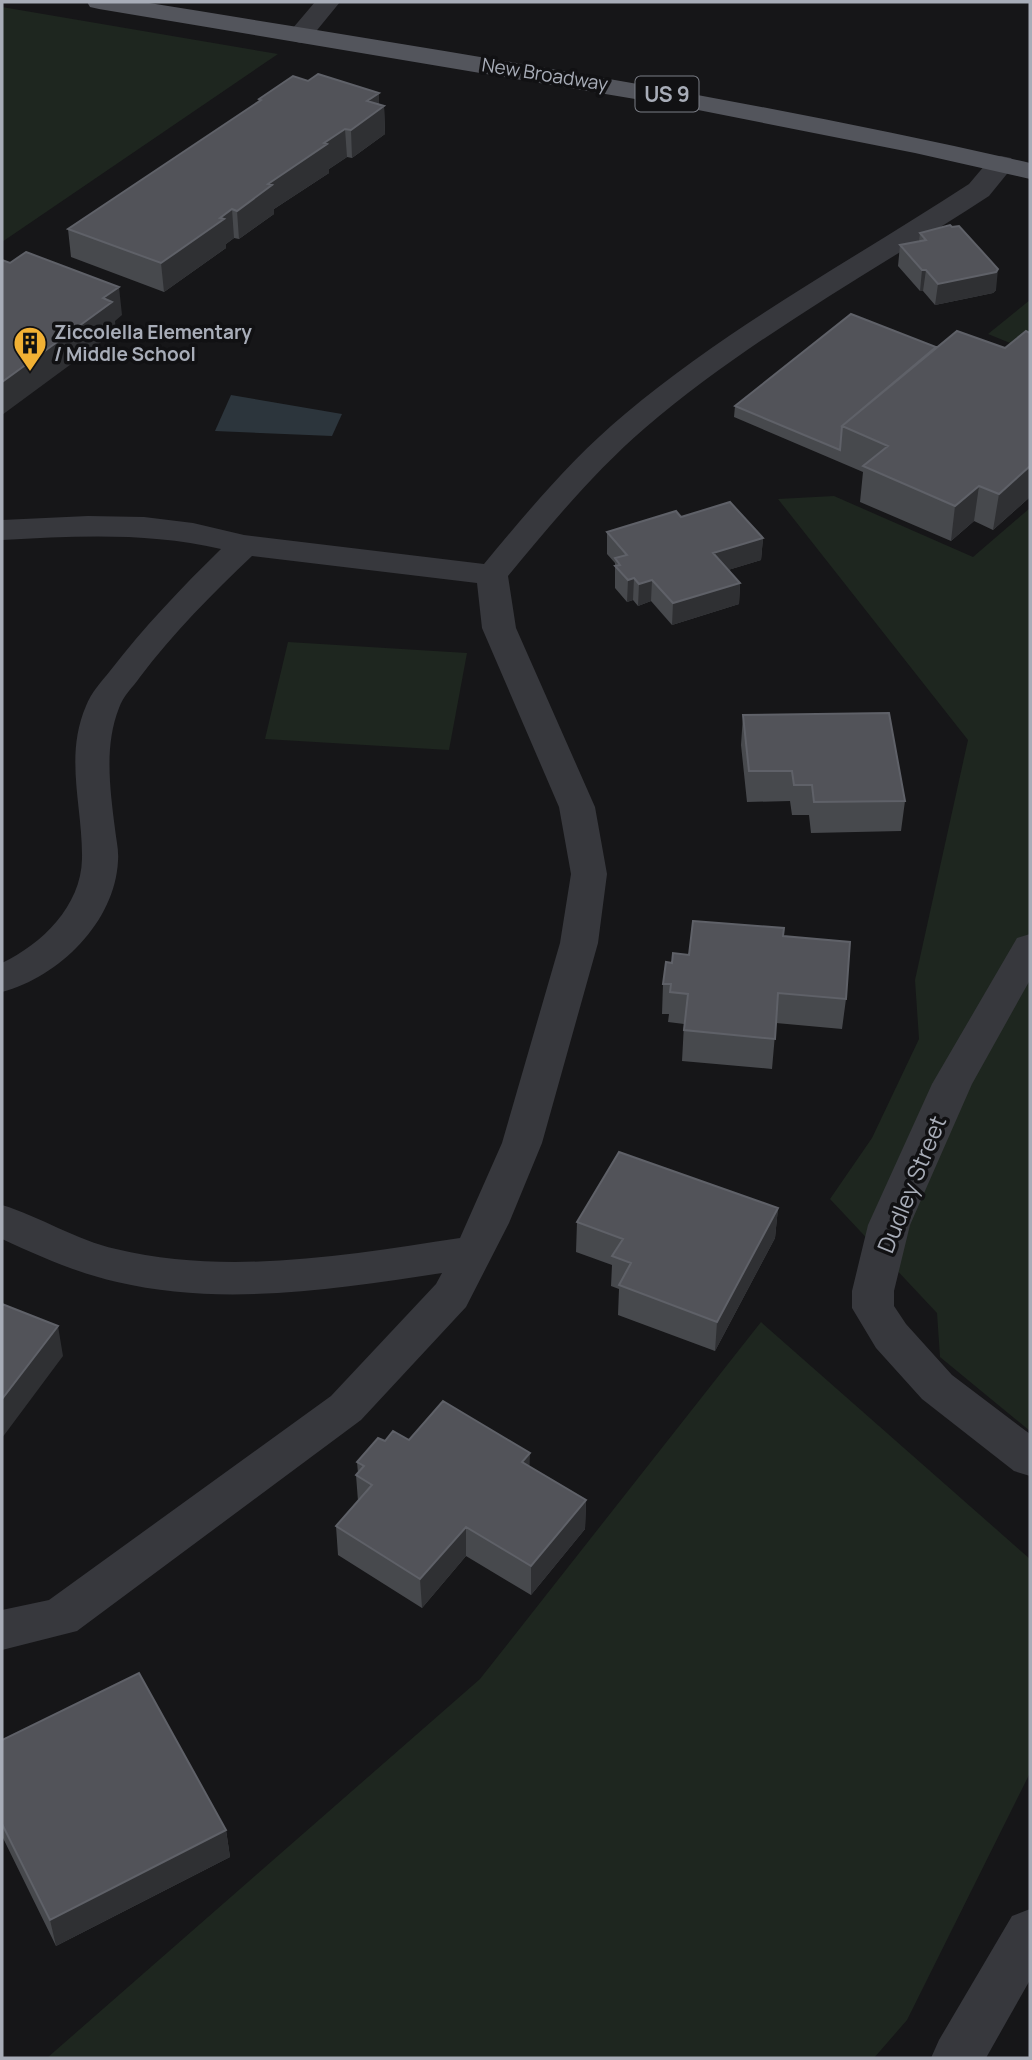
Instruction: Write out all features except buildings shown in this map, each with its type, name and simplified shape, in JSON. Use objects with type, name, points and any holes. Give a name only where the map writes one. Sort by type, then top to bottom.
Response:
[{"type":"main road","name":"New Broadway","points":[[99,2],[660,93],[1030,171]]},
{"type":"street","points":[[300,35],[328,2]]},
{"type":"street","points":[[2,1630],[61,1617],[346,1408],[451,1295],[473,1252],[522,1143],[579,943],[589,874],[577,807],[499,628],[492,575],[576,476],[636,421],[770,323],[979,190],[1001,164]]},
{"type":"street","points":[[2,530],[76,526],[144,527],[193,533],[244,545],[492,575]]},
{"type":"street","points":[[2,979],[19,972],[58,946],[79,920],[91,897],[100,863],[91,768],[94,736],[104,704],[142,651],[244,545]]},
{"type":"street","name":"Dudley Street","points":[[1030,947],[952,1084],[889,1226],[873,1291],[873,1308],[891,1336],[937,1387],[1030,1458]]},
{"type":"street","points":[[2,1221],[56,1246],[131,1269],[215,1276],[308,1275],[473,1252]]},
{"type":"street","points":[[957,2058],[1030,1933]]},
{"type":"shaded area","points":[[2,7],[278,54],[2,242]]},
{"type":"shaded area","points":[[1030,300],[1030,351],[988,334]]},
{"type":"shaded area","points":[[231,395],[342,414],[332,436],[215,431]]},
{"type":"shaded area","points":[[834,496],[973,557],[1030,508],[1030,1431],[940,1357],[937,1313],[830,1199],[872,1138],[919,1039],[915,980],[968,740],[778,499]]},
{"type":"shaded area","points":[[288,642],[467,653],[449,750],[265,739]]},
{"type":"shaded area","points":[[761,1322],[1030,1559],[1030,1773],[907,2020],[874,2058],[47,2058],[480,1679]]},
{"type":"place","name":"Ziccolella Elementary / Middle School","points":[[30,373]]}]
